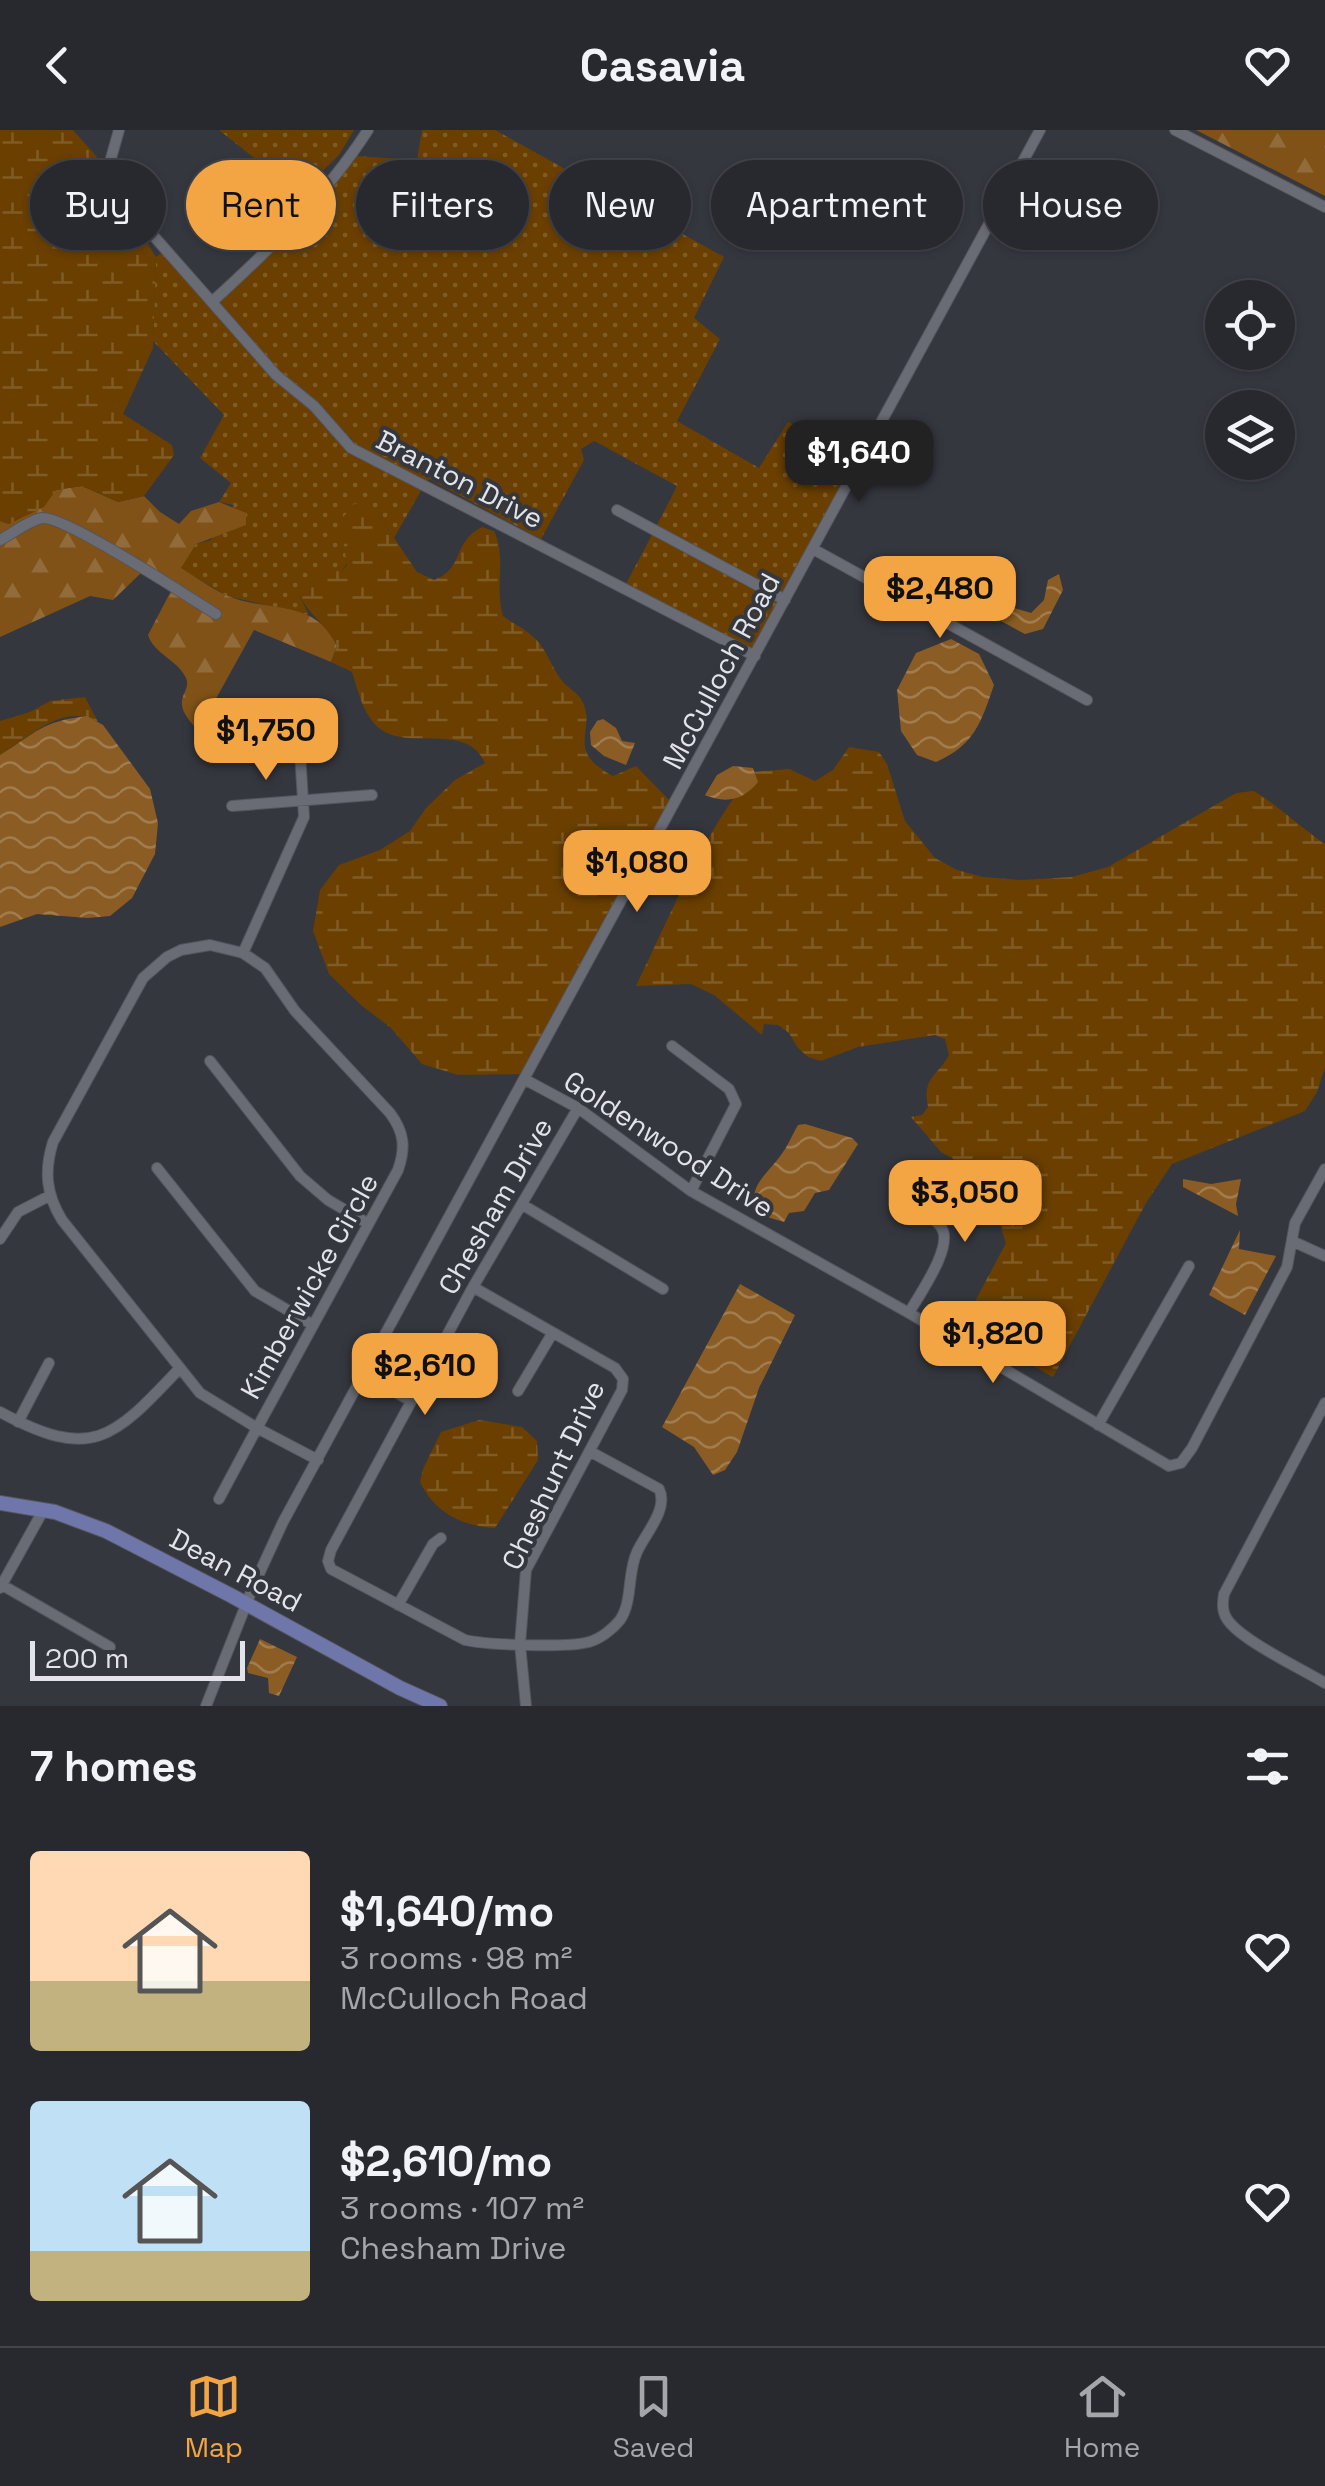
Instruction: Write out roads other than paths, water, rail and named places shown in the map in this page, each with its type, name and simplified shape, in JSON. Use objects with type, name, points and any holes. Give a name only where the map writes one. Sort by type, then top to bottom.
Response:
[{"type":"main road","name":"Dean Road","points":[[0,1503],[44,1509],[106,1530],[440,1706]]},
{"type":"street","name":"Branton Drive","points":[[119,130],[108,169],[114,192],[276,375],[314,406],[352,448],[755,656]]},
{"type":"street","points":[[213,301],[258,260],[348,161],[368,130]]},
{"type":"street","name":"McCulloch Road","points":[[206,1706],[270,1548],[1040,130]]},
{"type":"street","points":[[1176,130],[1325,207]]},
{"type":"street","points":[[617,510],[785,600]]},
{"type":"street","points":[[0,540],[41,518],[52,520],[216,614]]},
{"type":"street","points":[[812,549],[1088,700]]},
{"type":"street","points":[[0,1239],[18,1212],[49,1196],[47,1167],[53,1142],[143,978],[167,957],[196,946],[223,946],[244,953],[300,831],[304,800],[298,720]]},
{"type":"street","points":[[232,806],[372,795]]},
{"type":"street","name":"Kimberwicke Circle","points":[[49,1196],[62,1220],[179,1369],[209,1400],[257,1428],[368,1224],[402,1158],[404,1144],[399,1125],[295,1011],[274,978],[244,953]]},
{"type":"street","points":[[672,1046],[729,1089],[736,1104],[691,1192]]},
{"type":"street","points":[[210,1062],[300,1176],[328,1200],[368,1224]]},
{"type":"street","name":"Goldenwood Drive","points":[[524,1079],[578,1108],[691,1192],[909,1313],[1169,1466],[1181,1463],[1287,1268],[1295,1223],[1325,1169]]},
{"type":"street","name":"Chesham Drive","points":[[578,1108],[411,1401],[328,1561],[331,1569],[465,1640],[487,1645],[588,1642],[620,1621],[635,1556],[663,1497],[659,1489],[590,1452]]},
{"type":"street","points":[[156,1168],[255,1290],[314,1325]]},
{"type":"street","points":[[904,1197],[941,1226],[946,1235],[944,1249],[909,1313]]},
{"type":"street","points":[[524,1205],[664,1289]]},
{"type":"street","points":[[1292,1241],[1325,1256]]},
{"type":"street","points":[[1098,1425],[1189,1266]]},
{"type":"street","name":"Cheshunt Drive","points":[[472,1288],[614,1368],[623,1379],[622,1390],[526,1570],[520,1644],[526,1706]]},
{"type":"street","points":[[518,1391],[552,1334]]},
{"type":"street","points":[[18,1422],[48,1363]]},
{"type":"street","points":[[0,1412],[55,1438],[104,1435],[139,1411],[179,1369]]},
{"type":"street","points":[[365,1375],[411,1401]]},
{"type":"street","points":[[1325,1403],[1221,1606],[1228,1621],[1240,1632],[1325,1683]]},
{"type":"street","points":[[218,1499],[257,1428],[318,1460]]},
{"type":"street","points":[[44,1509],[1,1587],[110,1648]]},
{"type":"street","points":[[398,1605],[432,1544],[440,1538]]},
{"type":"water","points":[[1059,574],[1063,590],[1043,629],[1025,634],[1001,621],[1014,608],[1031,613],[1044,600],[1048,580]]},
{"type":"water","points":[[951,639],[979,654],[994,685],[975,731],[960,748],[936,762],[917,755],[901,731],[897,690],[916,653]]},
{"type":"water","points":[[87,716],[103,725],[150,789],[158,823],[155,854],[132,898],[110,916],[37,914],[0,927],[0,755],[48,725]]},
{"type":"water","points":[[603,719],[616,728],[622,741],[635,743],[626,765],[604,756],[591,745],[590,732]]},
{"type":"water","points":[[733,766],[753,768],[758,782],[734,799],[705,795],[717,775]]},
{"type":"water","points":[[798,1125],[852,1138],[858,1144],[829,1190],[815,1193],[804,1211],[789,1213],[784,1222],[754,1213],[754,1194],[760,1181]]},
{"type":"water","points":[[1183,1179],[1211,1184],[1241,1179],[1238,1216],[1183,1187]]},
{"type":"water","points":[[1240,1230],[1239,1249],[1276,1256],[1245,1315],[1209,1295]]},
{"type":"water","points":[[740,1284],[795,1315],[759,1388],[737,1452],[725,1470],[713,1475],[694,1447],[662,1427]]},
{"type":"water","points":[[260,1639],[297,1657],[279,1696],[269,1693],[268,1678],[248,1673]]}]
